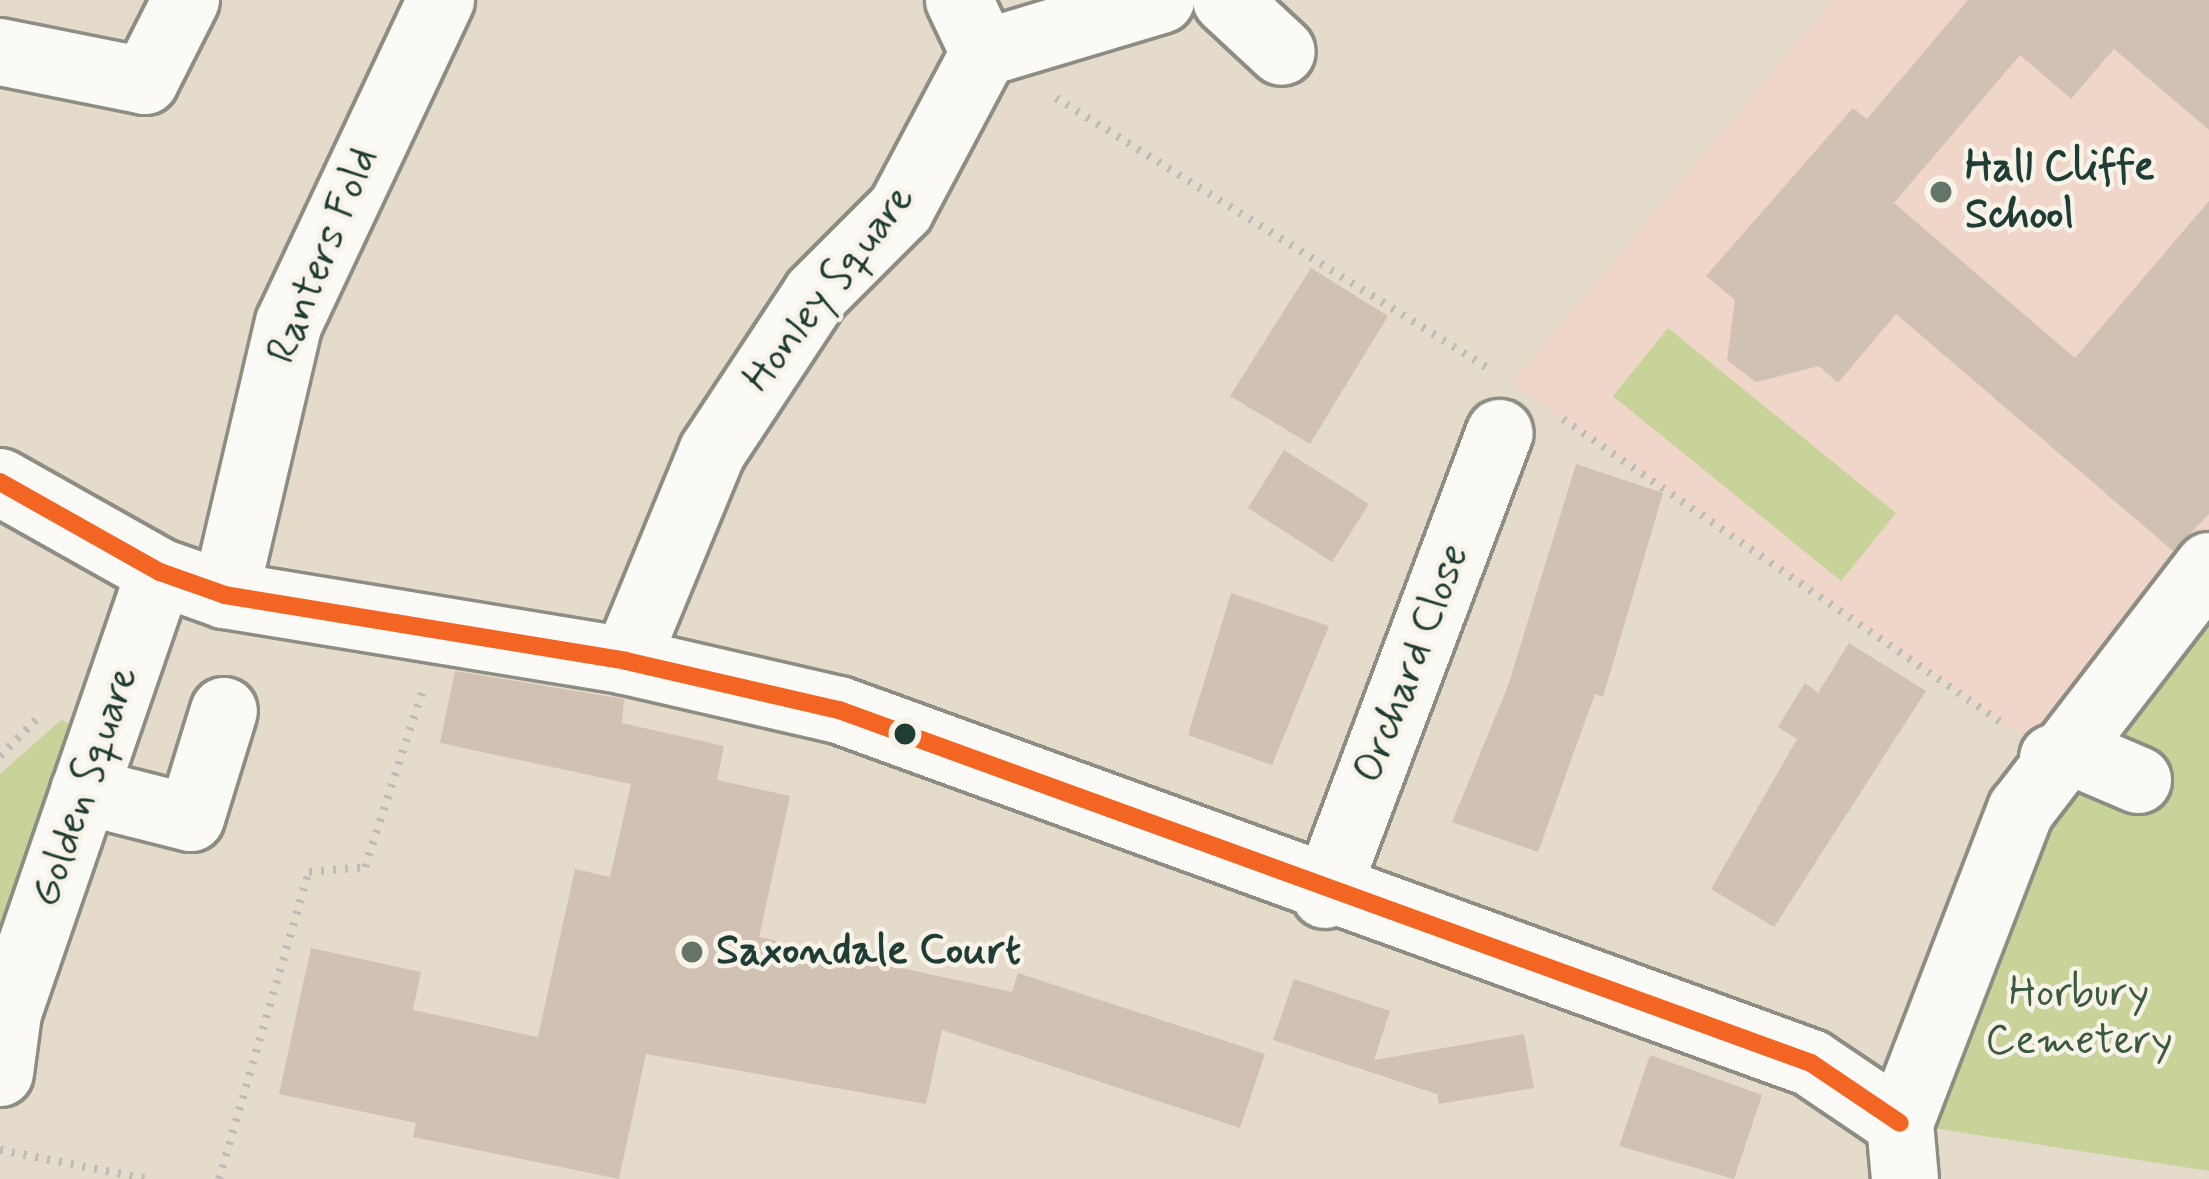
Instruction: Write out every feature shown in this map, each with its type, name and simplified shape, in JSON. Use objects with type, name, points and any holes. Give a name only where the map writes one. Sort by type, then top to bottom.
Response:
[{"type":"street","points":[[0,52],[145,81],[186,0]]},
{"type":"street","name":"Ranters Fold","points":[[225,595],[289,323],[441,0]]},
{"type":"street","points":[[972,27],[1161,0]]},
{"type":"street","points":[[1226,0],[1282,52]]},
{"type":"street","name":"Honley Square","points":[[626,661],[712,452],[816,294],[901,209],[972,27]]},
{"type":"street","name":"Orchard Close","points":[[1325,895],[1500,432]]},
{"type":"street","points":[[0,482],[160,572],[225,595],[626,661],[838,710],[1325,895],[1810,1063],[1903,1151],[2021,810],[2053,758],[2209,566]]},
{"type":"street","name":"Golden Square","points":[[0,1073],[8,1013],[160,572]]},
{"type":"street","points":[[84,791],[191,818],[224,711]]},
{"type":"street","points":[[2053,758],[2082,756],[2138,781]]},
{"type":"path","points":[[219,1179],[309,872],[364,867],[442,632]]},
{"type":"path","points":[[0,1150],[146,1179]]},
{"type":"shaded area","name":"Hall Cliffe School","points":[[1833,0],[2209,0],[2209,566],[2053,758],[1512,383]]},
{"type":"green space","points":[[1668,328],[1896,513],[1841,581],[1613,396]]},
{"type":"green space","name":"Horbury Cemetery","points":[[2209,566],[2209,1171],[1900,1123],[2021,810]]},
{"type":"green space","points":[[61,720],[70,724],[0,949],[0,774]]},
{"type":"building","points":[[1968,0],[2209,0],[2209,130],[2114,49],[2071,99],[2020,55],[1894,203],[2075,358],[2209,201],[2209,514],[2173,551],[1896,314],[1838,383],[1819,366],[1756,382],[1727,360],[1735,300],[1706,276],[1853,108],[1867,119]]},
{"type":"building","points":[[1311,268],[1388,316],[1310,444],[1230,396]]},
{"type":"building","points":[[1284,450],[1369,504],[1332,562],[1248,508]]},
{"type":"building","points":[[1576,464],[1663,493],[1603,697],[1595,694],[1538,852],[1452,822],[1508,686]]},
{"type":"building","points":[[1231,593],[1329,626],[1272,765],[1188,735]]},
{"type":"building","points":[[1849,643],[1926,691],[1774,927],[1711,889],[1797,739],[1778,727],[1805,683],[1818,693]]},
{"type":"building","name":"Saxondale Court","points":[[455,671],[624,699],[622,723],[724,746],[717,780],[790,796],[759,937],[1012,992],[1018,973],[1265,1054],[1240,1128],[942,1030],[926,1104],[646,1054],[619,1179],[413,1137],[416,1123],[279,1094],[311,948],[421,972],[413,1010],[538,1037],[575,869],[610,877],[631,784],[440,743]]},
{"type":"building","points":[[1294,979],[1390,1011],[1374,1060],[1524,1034],[1534,1088],[1439,1104],[1437,1094],[1273,1040]]},
{"type":"building","points":[[1650,1055],[1762,1095],[1734,1179],[1619,1146]]},
{"type":"transit line","points":[[0,482],[160,572],[225,595],[626,661],[839,710],[1811,1063],[1900,1123]]},
{"type":"place","name":"Hall Cliffe School","points":[[1941,192]]},
{"type":"place","name":"Saxondale Court","points":[[692,952]]}]
